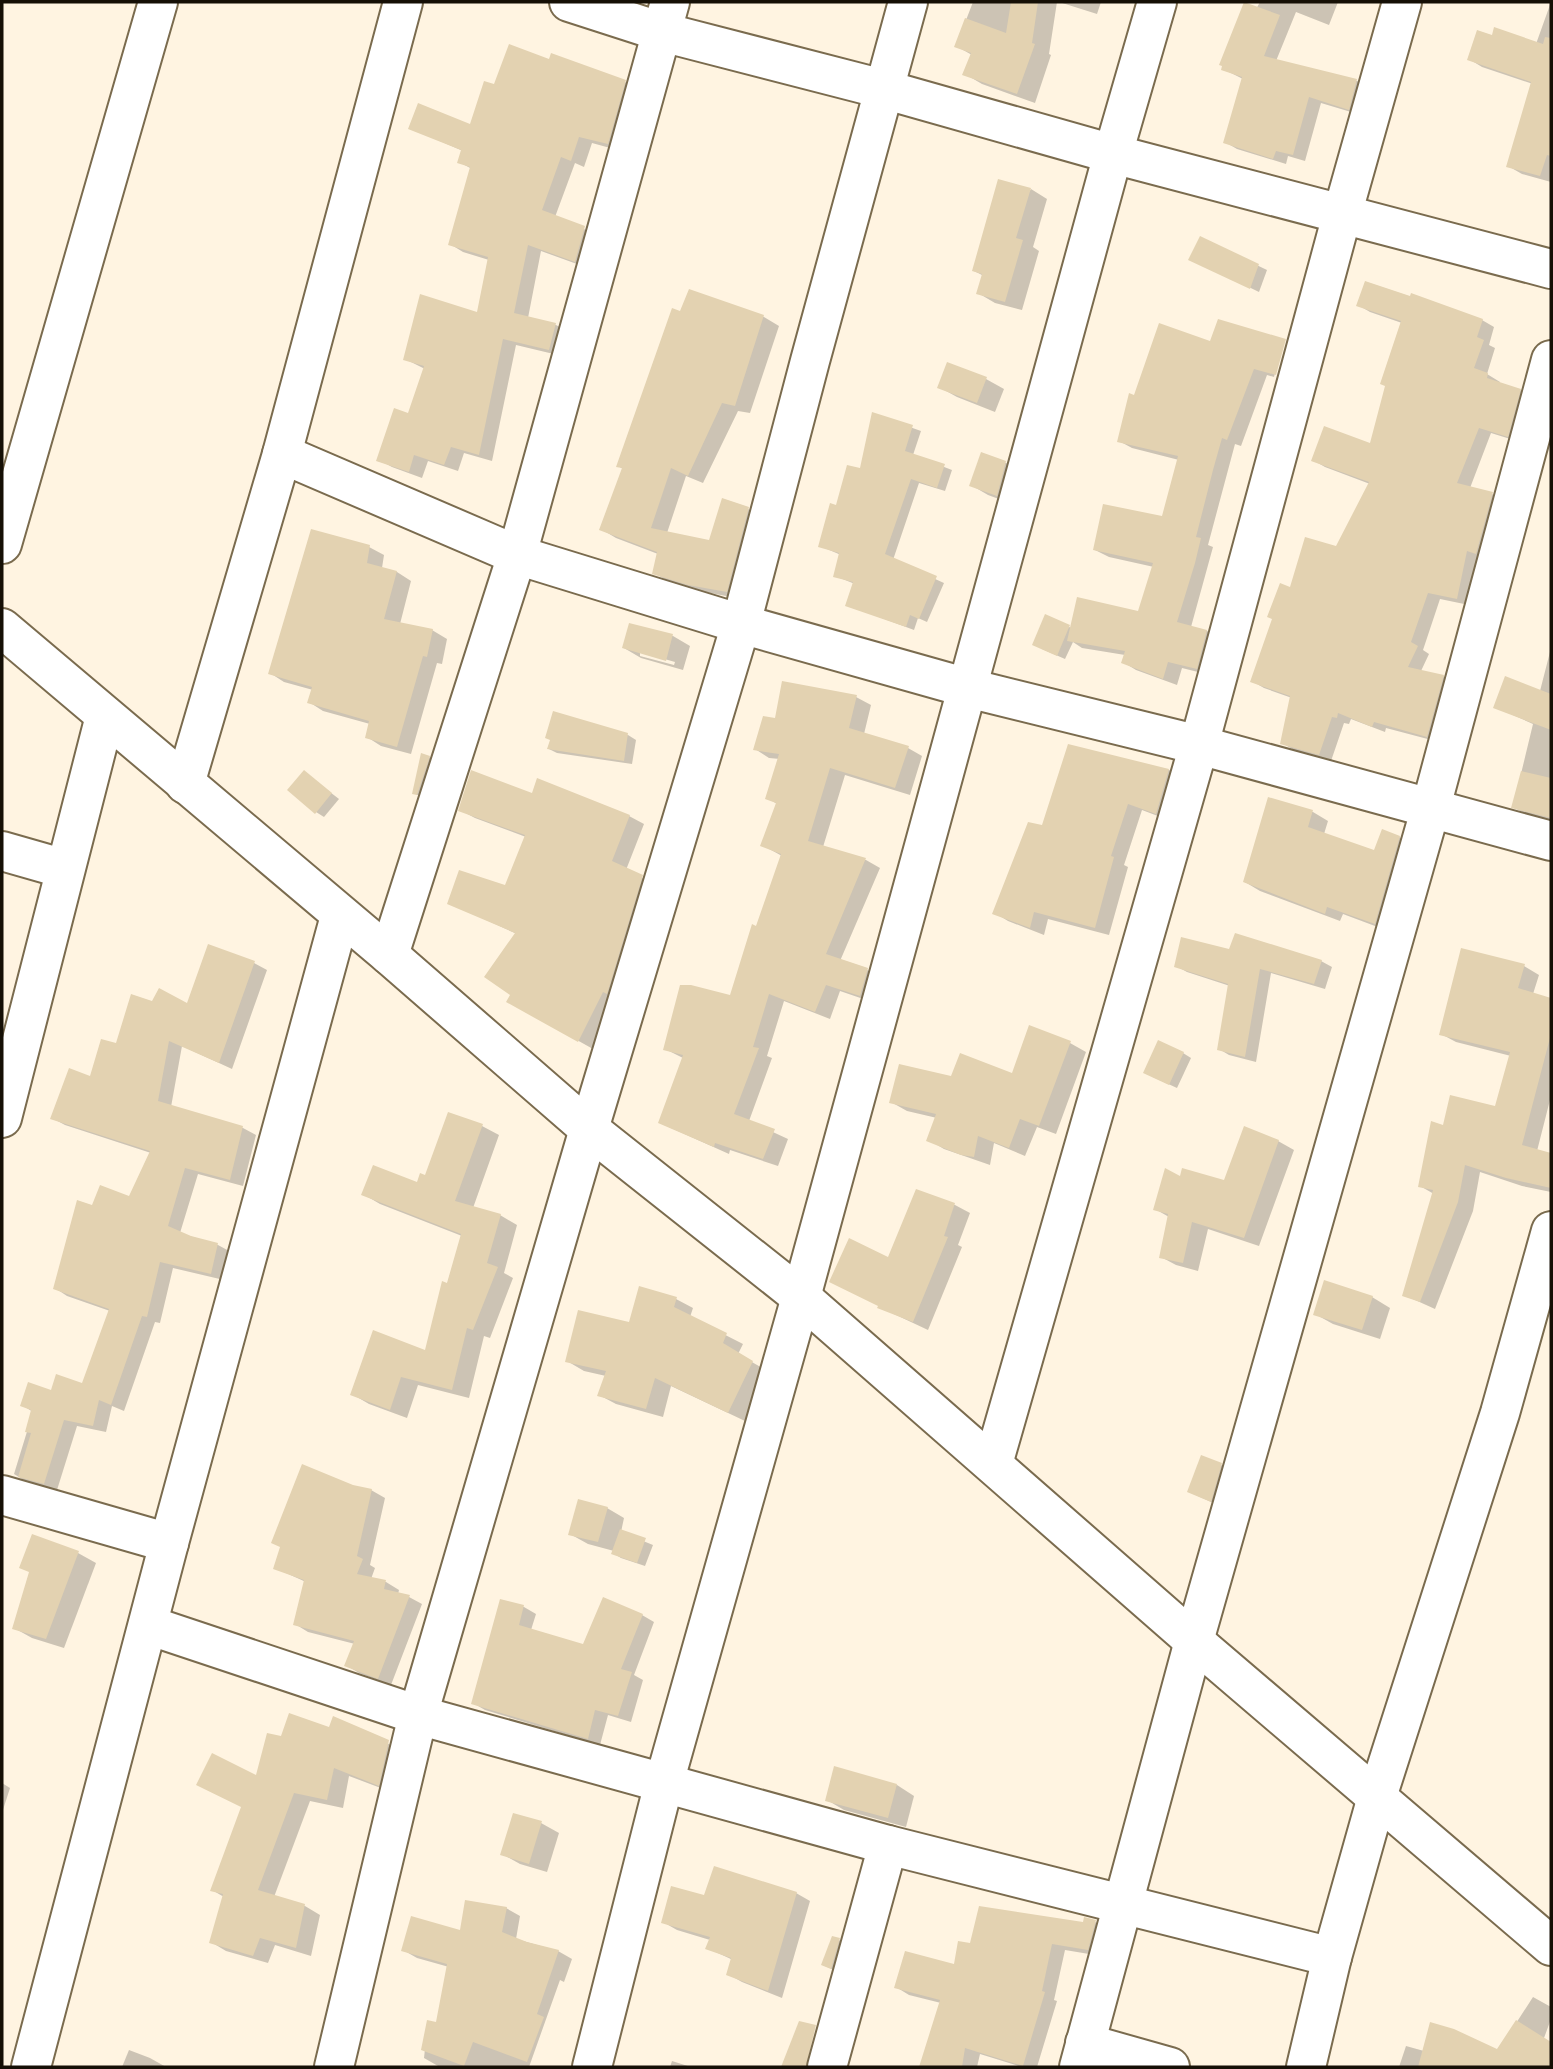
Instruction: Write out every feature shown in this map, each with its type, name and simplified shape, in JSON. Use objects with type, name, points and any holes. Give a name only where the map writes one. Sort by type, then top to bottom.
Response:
[{"type":"street","points":[[2,544],[158,2]]},
{"type":"street","points":[[185,784],[282,454],[403,2]]},
{"type":"street","points":[[569,2],[666,17],[883,89],[1113,154],[1551,269]]},
{"type":"street","points":[[334,2067],[418,1715],[589,1129],[741,624],[908,2]]},
{"type":"street","points":[[592,2067],[664,1783],[801,1297],[1113,154],[1157,2]]},
{"type":"street","points":[[993,1464],[1199,746],[1402,2]]},
{"type":"street","points":[[389,956],[517,555],[666,17]]},
{"type":"street","points":[[1170,2067],[1082,2055],[1194,1642],[1431,807],[1551,360]]},
{"type":"street","points":[[282,454],[517,555],[741,624],[968,688],[1199,746],[1551,841]]},
{"type":"street","points":[[2,628],[589,1129],[801,1297],[1194,1642],[1551,1946]]},
{"type":"street","points":[[2,1118],[105,716]]},
{"type":"street","points":[[2,851],[65,869]]},
{"type":"street","points":[[31,2067],[169,1542],[340,916]]},
{"type":"street","points":[[1306,2067],[1332,1957],[1377,1797],[1500,1413],[1551,1231]]},
{"type":"street","points":[[2,1495],[169,1542]]},
{"type":"street","points":[[148,1625],[418,1715],[888,1845],[1332,1957]]},
{"type":"street","points":[[827,2067],[888,1845]]},
{"type":"building","points":[[1011,2],[1038,2],[1032,43],[1035,44],[1017,94],[962,75],[971,53],[954,47],[965,18],[1006,33]]},
{"type":"building","points":[[1244,2],[1280,15],[1264,56],[1357,79],[1349,110],[1309,97],[1293,155],[1276,151],[1273,159],[1223,143],[1242,77],[1221,70],[1222,66],[1219,65]]},
{"type":"building","points":[[1494,27],[1543,44],[1545,37],[1551,38],[1551,156],[1547,155],[1540,176],[1506,167],[1531,82],[1467,60],[1477,30],[1492,35]]},
{"type":"building","points":[[509,44],[549,59],[551,53],[626,80],[608,144],[579,137],[571,161],[561,157],[542,210],[585,226],[575,262],[528,245],[514,313],[556,323],[549,350],[503,339],[479,455],[451,447],[444,465],[414,455],[409,472],[376,461],[394,408],[408,413],[424,366],[403,360],[420,294],[477,312],[488,257],[448,245],[470,167],[457,163],[461,150],[408,129],[418,103],[470,124],[484,81],[494,84]]},
{"type":"building","points":[[998,179],[1031,188],[1016,238],[1023,240],[1005,302],[976,294],[982,274],[972,271]]},
{"type":"building","points":[[1200,236],[1259,264],[1250,289],[1188,260]]},
{"type":"building","points":[[1365,281],[1410,296],[1411,293],[1483,319],[1477,337],[1484,340],[1474,368],[1488,373],[1487,378],[1521,389],[1508,437],[1479,428],[1457,483],[1493,492],[1476,554],[1467,551],[1457,599],[1428,593],[1411,642],[1418,646],[1408,667],[1444,675],[1427,737],[1374,722],[1372,727],[1338,713],[1337,718],[1332,717],[1319,755],[1280,744],[1290,696],[1250,682],[1272,619],[1267,617],[1280,583],[1290,587],[1305,537],[1336,546],[1369,482],[1311,461],[1324,426],[1370,443],[1385,386],[1380,384],[1401,321],[1356,306]]},
{"type":"building","points":[[689,289],[764,315],[735,406],[722,403],[688,476],[671,468],[651,528],[709,540],[722,498],[749,507],[727,592],[688,585],[652,574],[657,552],[599,530],[622,468],[616,467],[672,308],[680,311]]},
{"type":"building","points":[[1218,319],[1286,339],[1276,375],[1254,369],[1227,440],[1222,438],[1213,470],[1196,537],[1201,538],[1177,622],[1207,630],[1197,669],[1168,662],[1163,679],[1121,663],[1125,651],[1067,641],[1077,597],[1138,611],[1153,563],[1093,550],[1103,504],[1162,516],[1178,456],[1117,442],[1129,393],[1134,395],[1159,323],[1210,341]]},
{"type":"building","points":[[947,362],[987,377],[977,403],[937,388]]},
{"type":"building","points":[[872,412],[913,425],[905,451],[945,464],[937,488],[911,479],[885,554],[937,576],[919,619],[910,615],[906,627],[845,606],[853,582],[833,577],[839,553],[818,547],[830,503],[836,505],[847,465],[860,468]]},
{"type":"building","points":[[981,452],[1006,461],[997,496],[969,486]]},
{"type":"building","points":[[311,529],[370,545],[367,563],[397,571],[384,619],[433,629],[427,657],[423,656],[397,747],[365,738],[369,721],[307,703],[312,687],[268,674]]},
{"type":"building","points":[[1045,614],[1070,625],[1057,656],[1032,645]]},
{"type":"building","points":[[629,623],[673,634],[666,661],[622,648]]},
{"type":"building","points":[[1505,676],[1551,694],[1551,730],[1493,708]]},
{"type":"building","points":[[782,681],[857,695],[849,728],[909,746],[895,788],[830,768],[808,841],[866,858],[826,954],[868,968],[860,996],[826,985],[815,1012],[769,994],[753,1047],[759,1048],[734,1114],[775,1129],[763,1159],[715,1143],[714,1147],[658,1123],[683,1055],[663,1050],[680,985],[691,985],[730,995],[752,924],[756,926],[781,854],[760,846],[776,803],[765,799],[779,754],[753,750],[763,716],[775,718]]},
{"type":"building","points":[[553,711],[628,733],[624,761],[547,749],[550,740],[545,738]]},
{"type":"building","points":[[1068,744],[1169,769],[1156,814],[1128,804],[1111,856],[1114,857],[1095,928],[1034,912],[1030,928],[992,914],[1028,822],[1042,825]]},
{"type":"building","points":[[421,753],[430,756],[417,795],[412,794]]},
{"type":"building","points":[[304,770],[332,793],[315,814],[287,790]]},
{"type":"building","points":[[471,770],[532,793],[537,778],[630,815],[612,861],[643,875],[607,994],[603,992],[578,1042],[506,1002],[510,995],[484,977],[515,933],[447,904],[459,870],[505,885],[525,835],[458,811]]},
{"type":"building","points":[[1521,771],[1551,778],[1551,818],[1511,808]]},
{"type":"building","points":[[1268,797],[1313,810],[1308,827],[1374,850],[1382,829],[1400,836],[1375,924],[1327,907],[1325,914],[1243,882]]},
{"type":"building","points":[[1235,933],[1322,960],[1314,984],[1260,969],[1245,1057],[1217,1050],[1228,984],[1174,967],[1181,937],[1229,949]]},
{"type":"building","points":[[208,944],[255,961],[219,1063],[169,1041],[158,1101],[243,1126],[230,1180],[185,1168],[168,1226],[218,1243],[211,1274],[160,1262],[147,1317],[142,1316],[111,1405],[99,1400],[93,1426],[64,1420],[44,1484],[18,1477],[31,1433],[25,1432],[31,1410],[20,1406],[28,1382],[51,1390],[56,1374],[82,1383],[109,1309],[53,1289],[77,1200],[92,1205],[100,1185],[129,1196],[150,1151],[50,1119],[69,1068],[90,1076],[101,1039],[116,1043],[131,994],[152,1001],[159,988],[187,1003]]},
{"type":"building","points":[[1461,948],[1525,964],[1518,988],[1551,998],[1551,1034],[1522,1145],[1551,1153],[1551,1188],[1465,1165],[1458,1202],[1420,1302],[1402,1296],[1433,1190],[1418,1187],[1431,1121],[1443,1125],[1450,1095],[1495,1106],[1510,1052],[1439,1035]]},
{"type":"building","points":[[1029,1025],[1071,1041],[1039,1126],[1020,1119],[1009,1148],[978,1136],[974,1157],[961,1155],[926,1141],[936,1114],[889,1103],[899,1064],[951,1076],[960,1053],[1012,1073]]},
{"type":"building","points":[[1158,1040],[1184,1052],[1169,1085],[1143,1073]]},
{"type":"building","points":[[448,1112],[483,1124],[455,1201],[501,1214],[487,1263],[498,1267],[473,1330],[467,1328],[452,1390],[401,1377],[390,1410],[350,1395],[373,1330],[425,1350],[442,1281],[447,1283],[461,1234],[361,1195],[373,1165],[417,1182],[420,1173],[425,1175]]},
{"type":"building","points":[[1244,1126],[1279,1140],[1244,1238],[1192,1222],[1183,1263],[1159,1258],[1168,1214],[1153,1210],[1165,1168],[1180,1176],[1182,1168],[1224,1180]]},
{"type":"building","points":[[916,1189],[955,1203],[944,1236],[948,1237],[913,1322],[877,1308],[878,1306],[829,1282],[849,1238],[888,1257]]},
{"type":"building","points":[[1324,1280],[1373,1296],[1362,1330],[1313,1315]]},
{"type":"building","points":[[639,1286],[677,1297],[674,1307],[727,1333],[723,1343],[753,1361],[728,1413],[655,1378],[646,1409],[597,1396],[606,1371],[565,1362],[578,1310],[629,1322]]},
{"type":"building","points":[[1201,1455],[1222,1463],[1211,1502],[1187,1492]]},
{"type":"building","points":[[302,1464],[353,1485],[372,1489],[357,1556],[363,1559],[357,1574],[386,1580],[384,1589],[410,1595],[378,1679],[344,1666],[354,1641],[293,1625],[304,1580],[273,1569],[280,1547],[271,1543]]},
{"type":"building","points":[[578,1499],[608,1507],[598,1542],[568,1535]]},
{"type":"building","points":[[620,1529],[646,1538],[637,1563],[611,1554]]},
{"type":"building","points":[[32,1534],[79,1551],[46,1639],[12,1629],[29,1572],[19,1568]]},
{"type":"building","points":[[603,1597],[643,1614],[621,1669],[632,1672],[618,1716],[595,1710],[588,1739],[471,1704],[500,1599],[524,1605],[519,1625],[583,1644]]},
{"type":"building","points":[[289,1713],[329,1727],[333,1716],[389,1740],[379,1786],[334,1768],[327,1800],[294,1793],[258,1890],[305,1904],[296,1948],[260,1938],[253,1956],[209,1943],[223,1894],[210,1891],[241,1807],[196,1785],[212,1753],[256,1775],[267,1733],[281,1736]]},
{"type":"building","points":[[834,1766],[897,1784],[888,1818],[825,1801]]},
{"type":"building","points":[[513,1813],[542,1821],[529,1864],[500,1855]]},
{"type":"building","points":[[714,1866],[797,1892],[768,1991],[726,1975],[731,1958],[705,1949],[710,1937],[661,1923],[671,1886],[704,1895]]},
{"type":"building","points":[[465,1900],[507,1907],[502,1932],[559,1950],[537,2014],[544,2017],[527,2062],[473,2042],[464,2066],[421,2050],[427,2020],[436,2022],[447,1964],[401,1951],[411,1916],[460,1930]]},
{"type":"building","points":[[979,1906],[1083,1922],[1084,1917],[1096,1920],[1088,1950],[1052,1944],[1042,1991],[1045,1992],[1023,2066],[965,2048],[962,2067],[919,2067],[940,2000],[894,1988],[905,1951],[954,1964],[958,1941],[970,1943]]},
{"type":"building","points":[[832,1936],[840,1938],[831,1969],[821,1965]]},
{"type":"building","points":[[1516,2020],[1551,2042],[1551,2067],[1418,2067],[1430,2022],[1454,2029],[1497,2049]]},
{"type":"building","points":[[799,2021],[816,2025],[806,2067],[781,2067]]}]
